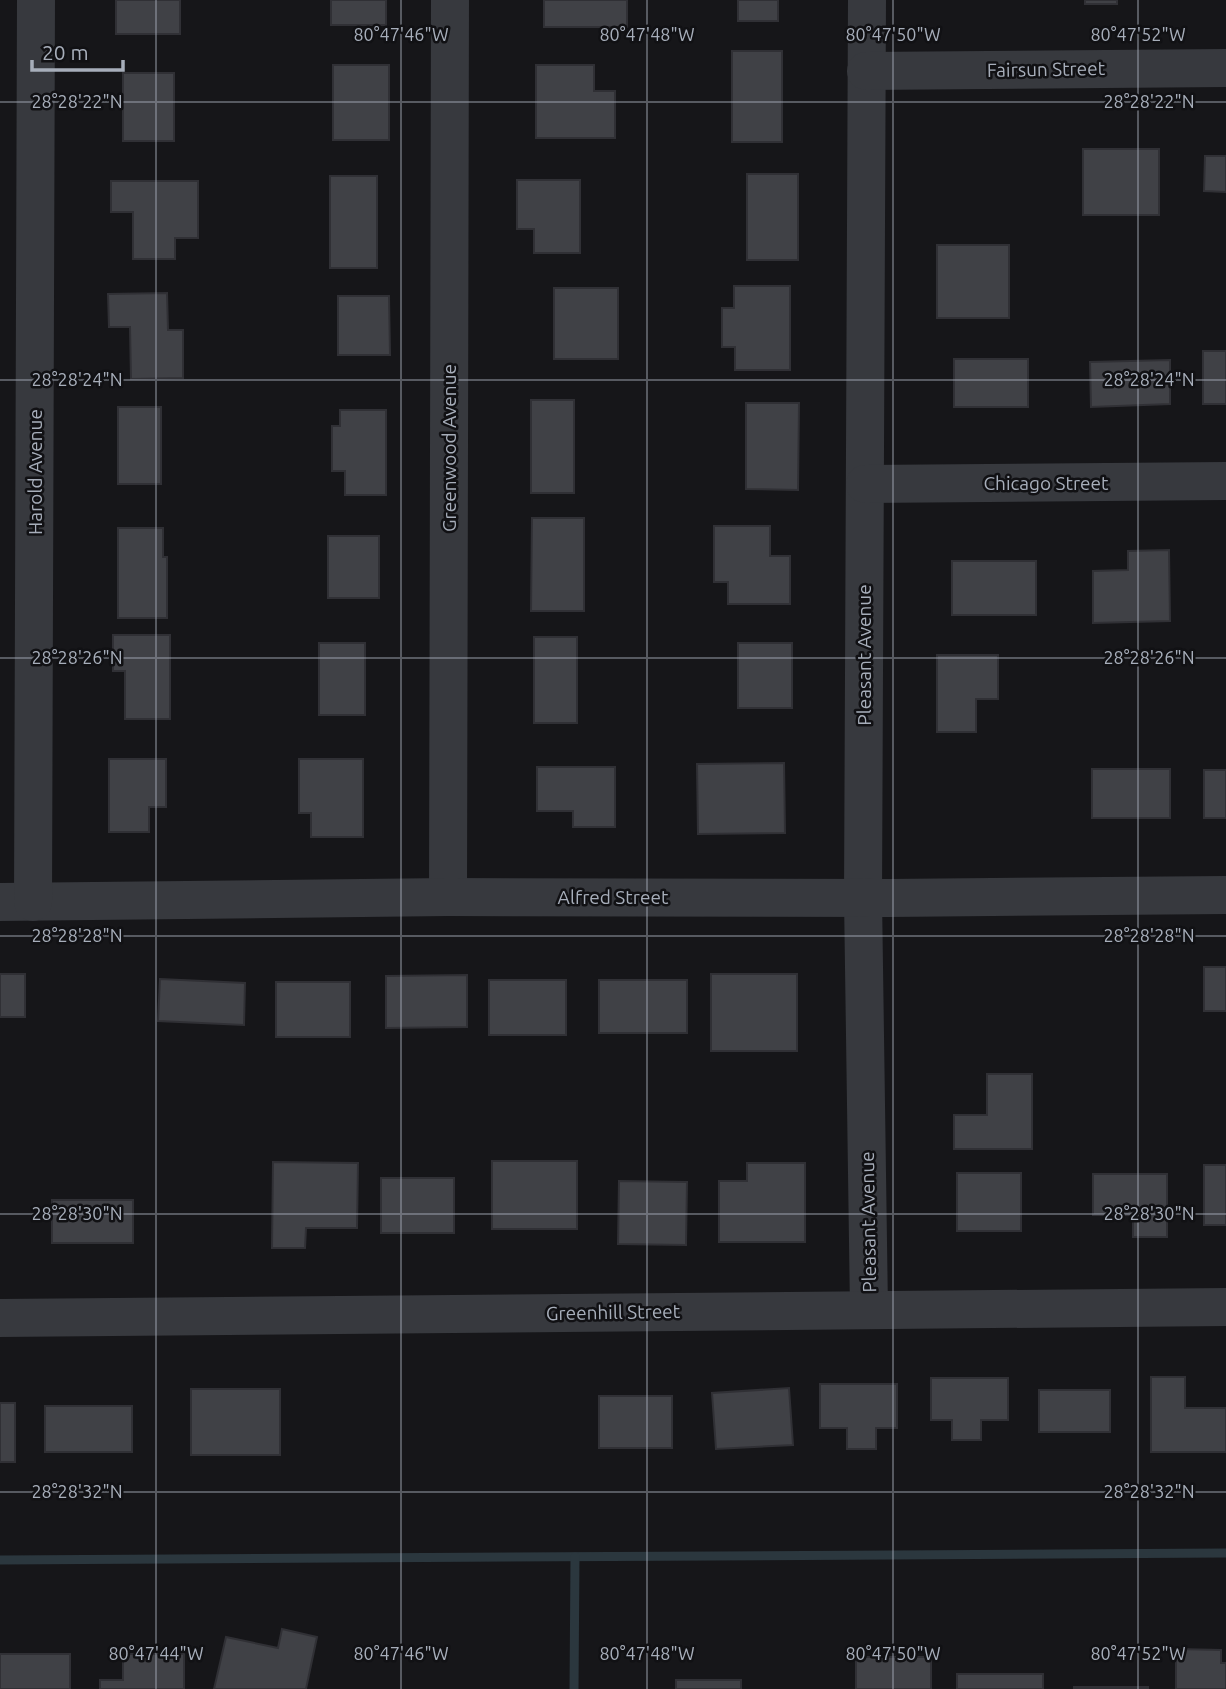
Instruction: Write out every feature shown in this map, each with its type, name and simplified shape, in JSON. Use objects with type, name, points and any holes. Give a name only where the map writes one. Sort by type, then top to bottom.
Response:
[{"type":"street","name":"Harold Avenue","points":[[17,902],[36,0]]},
{"type":"street","name":"Greenwood Avenue","points":[[448,897],[450,0]]},
{"type":"street","name":"Pleasant Avenue","points":[[867,0],[863,898],[869,1310]]},
{"type":"street","name":"Fairsun Street","points":[[866,71],[1226,68]]},
{"type":"street","name":"Chicago Street","points":[[865,484],[1226,481]]},
{"type":"street","name":"Alfred Street","points":[[17,902],[448,897],[1226,895]]},
{"type":"street","name":"Greenhill Street","points":[[0,1318],[1226,1307]]},
{"type":"building","points":[[116,0],[180,0],[180,34],[116,34]]},
{"type":"building","points":[[331,0],[386,0],[386,25],[331,25]]},
{"type":"building","points":[[544,0],[627,0],[627,27],[544,27]]},
{"type":"building","points":[[738,0],[778,0],[778,21],[738,21]]},
{"type":"building","points":[[1085,0],[1117,0],[1117,4],[1085,4]]},
{"type":"building","points":[[732,51],[782,51],[782,142],[732,142]]},
{"type":"building","points":[[333,65],[389,65],[389,140],[333,140]]},
{"type":"building","points":[[536,65],[594,65],[594,91],[615,91],[615,138],[536,138]]},
{"type":"building","points":[[123,73],[174,73],[174,141],[123,141]]},
{"type":"building","points":[[1083,149],[1159,149],[1159,215],[1083,215]]},
{"type":"building","points":[[1205,156],[1226,156],[1226,192],[1204,191]]},
{"type":"building","points":[[747,174],[798,174],[798,260],[747,260]]},
{"type":"building","points":[[330,176],[377,176],[377,268],[330,268]]},
{"type":"building","points":[[517,180],[580,180],[580,253],[534,253],[534,229],[517,229]]},
{"type":"building","points":[[111,181],[198,181],[198,238],[175,238],[175,259],[133,259],[133,212],[111,212]]},
{"type":"building","points":[[937,245],[1009,245],[1009,318],[937,318]]},
{"type":"building","points":[[734,286],[790,286],[790,370],[735,370],[735,347],[722,347],[722,308],[734,308]]},
{"type":"building","points":[[554,288],[618,288],[618,359],[554,359]]},
{"type":"building","points":[[167,293],[168,330],[183,330],[183,378],[131,379],[130,327],[109,327],[108,294]]},
{"type":"building","points":[[338,296],[389,296],[390,355],[338,355]]},
{"type":"building","points":[[1203,351],[1226,351],[1226,404],[1203,404]]},
{"type":"building","points":[[954,359],[1028,359],[1028,407],[954,407]]},
{"type":"building","points":[[1170,360],[1170,404],[1091,407],[1090,362]]},
{"type":"building","points":[[531,400],[574,400],[574,493],[531,493]]},
{"type":"building","points":[[746,403],[799,403],[798,490],[746,489]]},
{"type":"building","points":[[118,407],[161,407],[161,484],[118,484]]},
{"type":"building","points":[[340,410],[386,410],[386,495],[345,495],[345,471],[332,471],[332,426],[340,426]]},
{"type":"building","points":[[532,518],[584,518],[584,611],[531,611]]},
{"type":"building","points":[[714,526],[770,526],[770,556],[790,556],[790,604],[728,604],[728,582],[714,582]]},
{"type":"building","points":[[118,528],[163,528],[163,557],[167,557],[167,618],[118,618]]},
{"type":"building","points":[[328,536],[379,536],[379,598],[328,598]]},
{"type":"building","points":[[1169,550],[1170,621],[1093,623],[1093,571],[1128,570],[1128,551]]},
{"type":"building","points":[[952,561],[1036,561],[1036,615],[952,615]]},
{"type":"building","points":[[113,635],[170,635],[170,719],[125,719],[125,671],[113,671]]},
{"type":"building","points":[[534,637],[577,637],[577,723],[534,723]]},
{"type":"building","points":[[319,643],[365,643],[365,715],[319,715]]},
{"type":"building","points":[[738,643],[792,643],[792,708],[738,708]]},
{"type":"building","points":[[937,655],[998,655],[998,699],[976,699],[976,732],[937,732]]},
{"type":"building","points":[[109,759],[166,759],[166,807],[149,807],[149,832],[109,832]]},
{"type":"building","points":[[299,759],[363,759],[363,837],[311,837],[311,813],[299,813]]},
{"type":"building","points":[[784,763],[785,833],[698,834],[697,764]]},
{"type":"building","points":[[537,767],[615,767],[615,827],[573,827],[573,811],[537,811]]},
{"type":"building","points":[[1092,769],[1170,769],[1170,818],[1092,818]]},
{"type":"building","points":[[1204,770],[1226,770],[1226,818],[1204,818]]},
{"type":"building","points":[[1204,967],[1226,967],[1226,1011],[1204,1011]]},
{"type":"building","points":[[0,974],[25,974],[25,1017],[0,1017]]},
{"type":"building","points":[[711,974],[797,974],[797,1051],[711,1051]]},
{"type":"building","points":[[467,975],[467,1027],[386,1028],[386,976]]},
{"type":"building","points":[[160,979],[245,983],[244,1025],[158,1021]]},
{"type":"building","points":[[489,980],[566,980],[566,1035],[489,1035]]},
{"type":"building","points":[[599,980],[687,980],[687,1033],[599,1033]]},
{"type":"building","points":[[276,982],[350,982],[350,1037],[276,1037]]},
{"type":"building","points":[[987,1074],[1032,1074],[1032,1149],[954,1149],[954,1115],[987,1115]]},
{"type":"building","points":[[492,1161],[577,1161],[577,1229],[492,1229]]},
{"type":"building","points":[[273,1162],[358,1163],[357,1228],[306,1228],[305,1248],[272,1248]]},
{"type":"building","points":[[747,1163],[805,1163],[805,1242],[719,1242],[719,1181],[747,1181]]},
{"type":"building","points":[[1204,1165],[1226,1165],[1226,1225],[1204,1225]]},
{"type":"building","points":[[957,1173],[1021,1173],[1021,1231],[957,1231]]},
{"type":"building","points":[[1093,1174],[1167,1174],[1167,1237],[1133,1237],[1133,1215],[1093,1215]]},
{"type":"building","points":[[381,1178],[454,1178],[454,1233],[381,1233]]},
{"type":"building","points":[[619,1181],[687,1182],[686,1245],[618,1244]]},
{"type":"building","points":[[52,1200],[133,1200],[133,1243],[52,1243]]},
{"type":"building","points":[[1151,1377],[1185,1377],[1185,1408],[1226,1408],[1226,1452],[1151,1452]]},
{"type":"building","points":[[931,1378],[1008,1378],[1008,1420],[981,1420],[981,1440],[952,1440],[952,1420],[931,1420]]},
{"type":"building","points":[[820,1384],[897,1384],[897,1428],[876,1428],[876,1449],[847,1449],[847,1428],[820,1428]]},
{"type":"building","points":[[789,1388],[793,1445],[716,1449],[712,1393]]},
{"type":"building","points":[[191,1389],[280,1389],[280,1455],[191,1455]]},
{"type":"building","points":[[1039,1390],[1110,1390],[1110,1432],[1039,1432]]},
{"type":"building","points":[[599,1396],[672,1396],[672,1448],[599,1448]]},
{"type":"building","points":[[0,1403],[15,1403],[15,1462],[0,1462]]},
{"type":"building","points":[[45,1406],[132,1406],[132,1452],[45,1452]]},
{"type":"building","points":[[282,1629],[317,1637],[306,1689],[214,1689],[226,1637],[278,1648]]},
{"type":"building","points":[[1176,1649],[1221,1650],[1221,1663],[1226,1663],[1226,1689],[1176,1689]]},
{"type":"building","points":[[0,1654],[70,1654],[70,1689],[0,1689]]},
{"type":"building","points":[[123,1654],[184,1654],[184,1689],[100,1689],[100,1680],[123,1680]]},
{"type":"building","points":[[856,1657],[931,1657],[931,1689],[856,1689]]},
{"type":"building","points":[[957,1674],[1043,1674],[1043,1689],[957,1689]]},
{"type":"building","points":[[676,1680],[741,1680],[741,1689],[676,1689]]},
{"type":"building","points":[[1148,1687],[1148,1689],[1074,1689]]},
{"type":"waterway","points":[[0,1560],[1226,1553]]},
{"type":"waterway","points":[[574,1689],[575,1557]]}]
